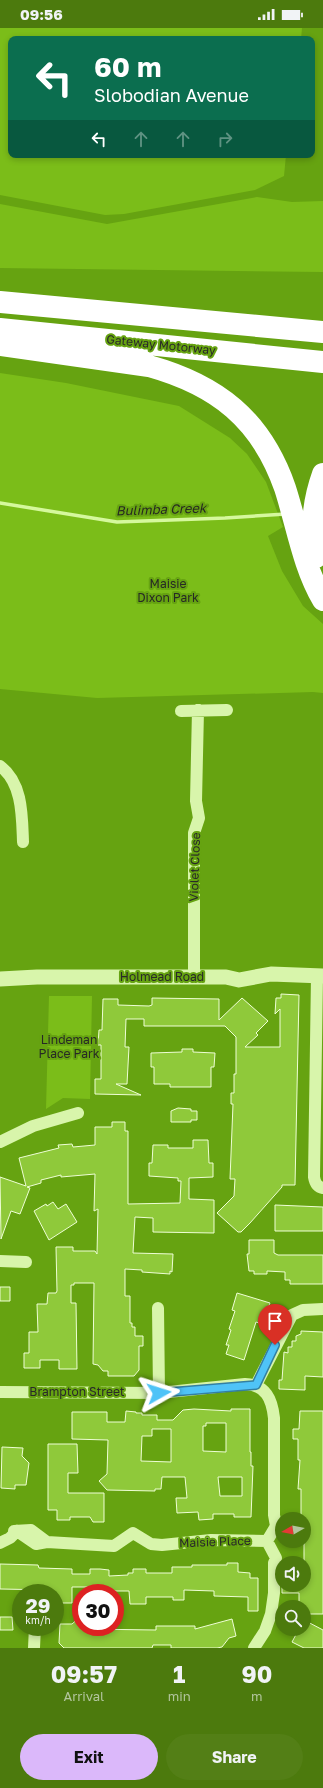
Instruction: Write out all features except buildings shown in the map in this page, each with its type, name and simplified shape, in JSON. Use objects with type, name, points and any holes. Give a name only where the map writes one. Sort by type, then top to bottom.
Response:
[{"type":"highway","points":[[0,302],[323,332]]},
{"type":"highway","points":[[265,326],[284,315],[323,317]]},
{"type":"highway","name":"Gateway Motorway","points":[[0,329],[323,362]]},
{"type":"highway","points":[[0,346],[149,366],[168,371],[203,386],[235,409],[249,423],[270,454],[305,530],[323,576]]},
{"type":"highway","points":[[321,480],[305,530],[309,570],[323,600]]},
{"type":"street","name":"Violet Close","points":[[194,977],[194,833],[199,818],[196,801],[198,710]]},
{"type":"street","points":[[181,711],[227,710]]},
{"type":"street","points":[[0,766],[5,770],[17,791],[22,810],[23,842]]},
{"type":"street","name":"Holmead Road","points":[[0,979],[37,977],[226,977],[239,980],[270,974],[320,976]]},
{"type":"street","points":[[320,976],[319,1105],[314,1177],[315,1182],[319,1187],[323,1188]]},
{"type":"street","points":[[0,1142],[33,1126],[78,1114]]},
{"type":"street","points":[[0,1261],[26,1262]]},
{"type":"street","points":[[158,1308],[159,1393]]},
{"type":"street","points":[[254,1648],[265,1631],[271,1614],[274,1593],[274,1563],[276,1561],[275,1555],[267,1541],[276,1526],[274,1515],[273,1411],[272,1404],[265,1392],[256,1385],[292,1315],[303,1310],[323,1309]]},
{"type":"street","name":"Brampton Street","points":[[0,1392],[159,1393],[256,1385]]},
{"type":"street","name":"Maisie Place","points":[[0,1535],[8,1531],[31,1530],[47,1542],[104,1546],[114,1546],[133,1533],[151,1544],[162,1545],[211,1540],[267,1541]]},
{"type":"street","points":[[0,1543],[10,1538],[17,1531]]},
{"type":"street","points":[[34,1648],[35,1636]]},
{"type":"green space","points":[[0,28],[302,28],[301,36],[8,36],[8,158],[286,158],[284,176],[255,190],[124,214],[105,215],[0,195]]},
{"type":"green space","points":[[257,197],[292,202],[323,201],[323,272],[0,268],[0,204],[107,224]]},
{"type":"green space","name":"Maisie Dixon Park","points":[[0,373],[66,383],[179,406],[230,438],[247,454],[266,482],[283,527],[268,536],[282,571],[303,606],[323,624],[323,693],[313,692],[97,698],[0,689]]},
{"type":"green space","name":"Lindeman Place Park","points":[[49,996],[92,996],[90,1099],[63,1098],[46,1109]]},
{"type":"waterway","name":"Bulimba Creek","points":[[0,503],[117,522],[286,514]]},
{"type":"route","points":[[159,1393],[245,1384],[256,1385],[275,1345]]}]
